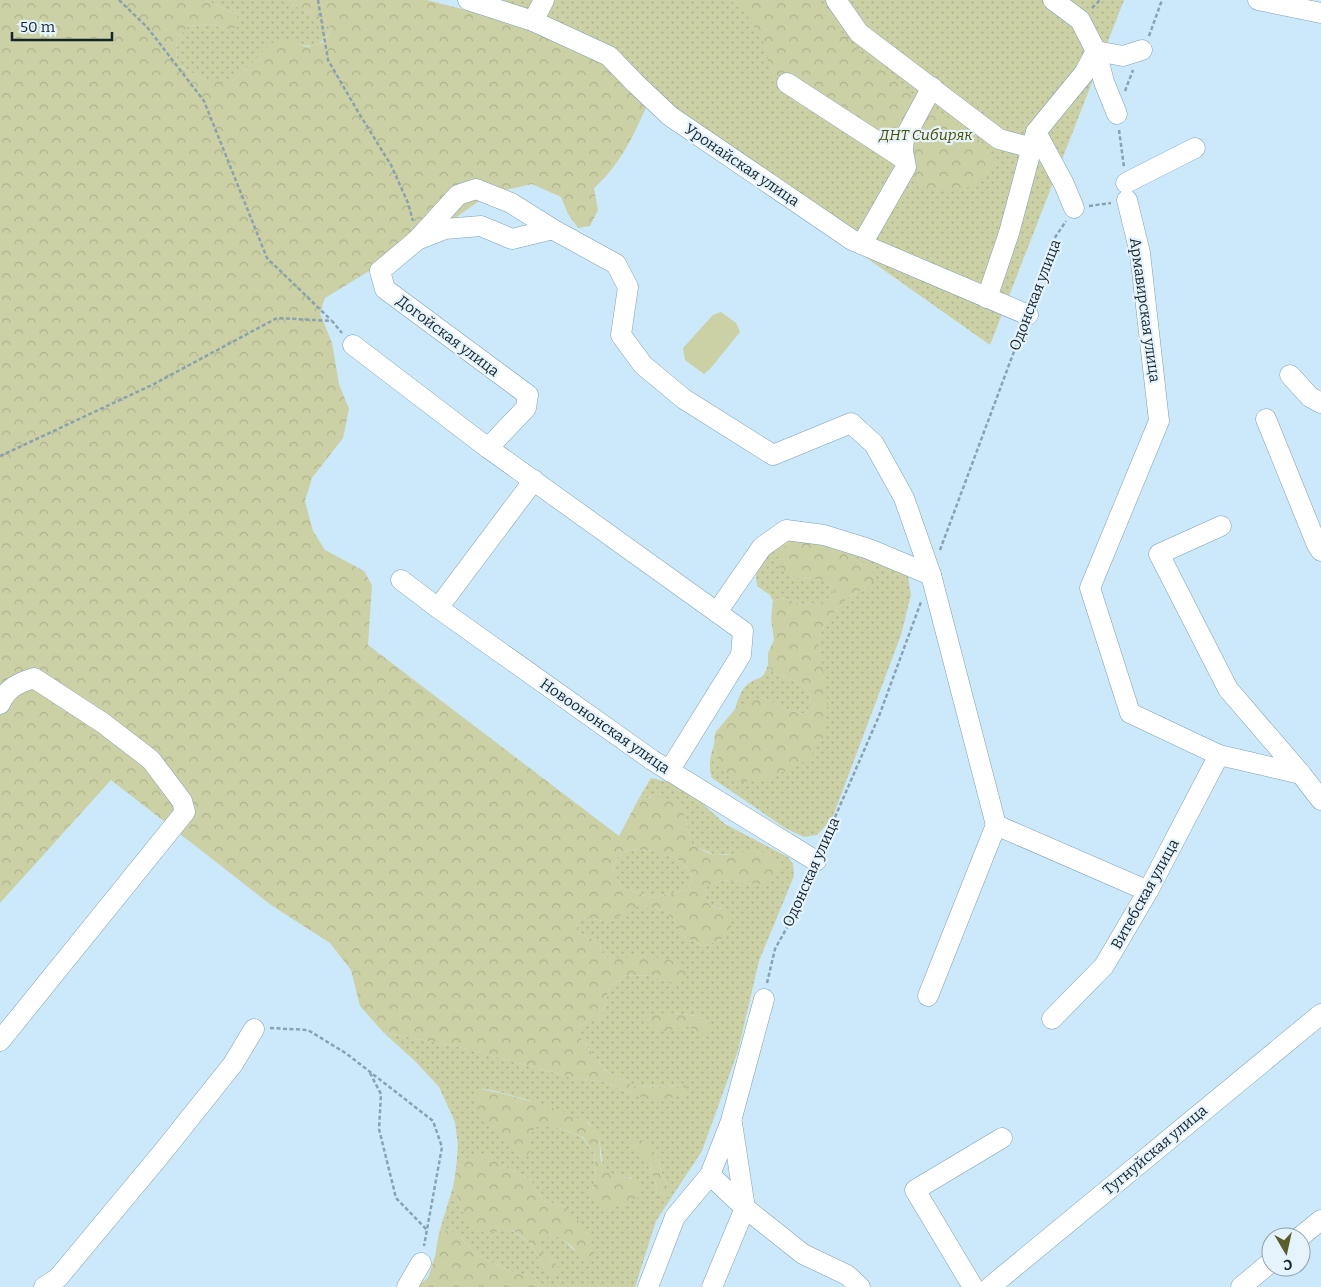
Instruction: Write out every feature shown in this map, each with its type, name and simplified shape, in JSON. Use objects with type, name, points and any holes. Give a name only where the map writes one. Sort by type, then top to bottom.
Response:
[{"type":"street","name":"Уронайская улица","points":[[468,0],[534,21],[609,56],[670,116],[852,240],[1028,315]]},
{"type":"street","points":[[534,21],[544,0]]},
{"type":"street","points":[[836,0],[859,33],[999,138],[1034,140]]},
{"type":"street","points":[[1053,0],[1080,20],[1096,52],[1104,82],[1117,114]]},
{"type":"street","points":[[1258,0],[1321,13]]},
{"type":"street","points":[[1096,52],[1123,56],[1142,50]]},
{"type":"street","points":[[987,298],[1009,233],[1034,140],[1085,72],[1096,52]]},
{"type":"street","points":[[787,83],[904,159]]},
{"type":"street","points":[[862,244],[906,167],[904,139],[932,88]]},
{"type":"street","points":[[1034,140],[1064,184],[1074,208]]},
{"type":"street","points":[[1126,192],[1196,148]]},
{"type":"street","points":[[417,240],[458,195],[476,189],[511,203],[554,230],[616,264],[628,287],[621,335],[643,365],[684,399],[773,454],[851,423],[874,444],[904,498],[931,575],[996,825],[928,996]]},
{"type":"street","name":"Армавирская улица","points":[[1126,192],[1140,253],[1160,420],[1090,588],[1130,713],[1219,755]]},
{"type":"street","name":"Догойская улица","points":[[488,448],[526,408],[528,394],[385,289],[380,271],[417,240],[445,229],[482,226],[512,239],[554,230]]},
{"type":"street","points":[[353,345],[488,448],[743,631],[741,655],[669,771]]},
{"type":"street","points":[[1290,375],[1310,397],[1321,403]]},
{"type":"street","points":[[1266,419],[1321,551]]},
{"type":"street","points":[[438,608],[534,480]]},
{"type":"street","points":[[1221,526],[1160,554],[1228,689],[1321,800]]},
{"type":"street","points":[[717,612],[762,547],[786,530],[824,535],[868,549],[931,575]]},
{"type":"street","name":"Новоононская улица","points":[[402,580],[438,608],[669,771],[816,861]]},
{"type":"street","points":[[0,704],[4,694],[18,683],[34,678],[103,723],[151,760],[182,801],[185,812],[0,1041]]},
{"type":"street","points":[[1219,755],[1301,774]]},
{"type":"street","name":"Витебская улица","points":[[1052,1019],[1104,966],[1148,891],[1219,755]]},
{"type":"street","points":[[996,825],[1148,891]]},
{"type":"street","points":[[648,1287],[675,1217],[710,1175],[731,1121],[764,999]]},
{"type":"street","name":"Тугнуйская улица","points":[[990,1287],[1321,1014]]},
{"type":"street","points":[[44,1287],[58,1278],[162,1153],[233,1064],[254,1029]]},
{"type":"street","points":[[712,1287],[744,1208],[731,1121]]},
{"type":"street","points":[[973,1287],[915,1190],[1002,1138]]},
{"type":"street","points":[[710,1175],[744,1208],[803,1254],[847,1275],[860,1287]]},
{"type":"street","points":[[1311,1228],[1321,1220]]},
{"type":"street","points":[[407,1287],[421,1263]]},
{"type":"street","points":[[1241,1287],[1261,1270]]},
{"type":"path","points":[[119,0],[147,27],[204,101],[267,258],[332,321],[353,345]]},
{"type":"path","points":[[318,0],[328,60],[356,110],[391,165],[408,203],[417,240]]},
{"type":"path","points":[[1074,208],[1126,192],[1117,114],[1135,63],[1155,22],[1162,0]]},
{"type":"path","name":"Одонская улица","points":[[931,575],[1028,315],[1054,239],[1074,208]]},
{"type":"path","points":[[0,456],[152,385],[277,318],[332,321]]},
{"type":"path","name":"Одонская улица","points":[[764,999],[775,949],[790,922],[879,716],[921,602]]},
{"type":"path","points":[[254,1029],[308,1030],[348,1054],[433,1121],[442,1147],[421,1263]]},
{"type":"path","points":[[369,1071],[381,1094],[379,1128],[396,1198],[427,1230]]},
{"type":"green space","points":[[0,0],[205,0],[237,14],[239,27],[227,29],[210,24],[188,26],[176,40],[177,65],[210,82],[231,82],[271,43],[290,41],[308,47],[324,42],[331,30],[325,19],[295,6],[289,0],[427,0],[596,45],[635,83],[646,108],[618,160],[594,188],[598,210],[590,226],[578,228],[568,214],[561,197],[532,184],[489,194],[451,221],[325,298],[320,313],[332,343],[339,384],[349,409],[343,438],[312,478],[305,501],[313,531],[325,550],[364,571],[372,585],[368,645],[619,836],[638,800],[660,797],[681,804],[692,845],[715,855],[761,851],[774,859],[780,868],[775,879],[763,885],[723,880],[707,886],[705,896],[710,906],[720,908],[726,912],[732,929],[720,940],[703,946],[685,937],[674,920],[663,910],[637,907],[609,922],[582,917],[576,923],[581,934],[598,941],[604,957],[662,958],[681,966],[687,974],[684,981],[673,984],[650,975],[625,976],[609,987],[603,1014],[599,1020],[586,1021],[579,1027],[579,1036],[606,1071],[634,1086],[669,1087],[686,1085],[687,1091],[682,1096],[661,1099],[635,1096],[605,1082],[574,1078],[463,1048],[383,1032],[360,1006],[351,970],[330,943],[271,905],[111,780],[0,903]],"holes":[[[629,849],[657,851],[677,859],[691,872],[692,880],[686,890],[652,898],[621,887],[612,868],[618,857]]]},
{"type":"green space","points":[[205,0],[289,0],[295,6],[325,19],[331,30],[327,37],[314,46],[290,41],[248,67],[231,82],[210,82],[177,65],[176,40],[188,26],[210,24],[227,29],[237,14]]},
{"type":"green space","name":"ДНТ Сибиряк","points":[[489,0],[1124,0],[990,345],[660,112]]},
{"type":"green space","points":[[730,0],[815,0],[854,47],[913,95],[979,139],[995,163],[989,175],[959,192],[930,190],[883,158],[833,112],[783,83],[770,71],[765,45],[746,14]]},
{"type":"green space","points":[[721,312],[736,323],[740,332],[704,374],[685,360],[683,348],[713,315]]},
{"type":"green space","points":[[799,539],[848,553],[871,567],[875,578],[868,588],[850,595],[826,621],[818,640],[828,703],[823,738],[808,760],[771,778],[749,782],[732,779],[718,764],[714,745],[715,733],[735,709],[752,699],[762,697],[787,710],[804,714],[810,708],[811,695],[800,683],[774,673],[768,665],[768,653],[774,640],[771,618],[773,601],[782,598],[803,604],[820,603],[832,596],[834,588],[823,580],[792,577],[780,568],[778,558],[788,541]]},
{"type":"green space","points":[[788,541],[779,558],[792,577],[823,580],[834,588],[832,596],[820,603],[803,604],[782,598],[773,601],[770,595],[757,586],[756,576],[760,559]]},
{"type":"green space","points":[[848,553],[898,567],[908,576],[911,595],[901,635],[832,819],[817,835],[804,837],[785,828],[712,778],[710,769],[711,758],[714,745],[718,764],[808,760],[822,668],[818,640],[826,621],[850,595],[868,588]]},
{"type":"green space","points":[[768,665],[774,673],[800,683],[811,695],[810,708],[804,714],[787,710],[762,697],[735,709],[743,689],[752,681],[762,677]]},
{"type":"green space","points":[[651,778],[677,784],[690,792],[725,824],[788,857],[793,864],[794,876],[759,961],[738,1051],[702,1151],[656,1221],[635,1287],[539,1287],[535,1276],[511,1272],[477,1255],[458,1235],[447,1230],[439,1233],[453,1187],[461,1210],[485,1233],[511,1230],[531,1244],[544,1268],[559,1272],[555,1262],[541,1251],[541,1241],[549,1236],[561,1237],[575,1251],[565,1207],[543,1200],[529,1178],[509,1169],[491,1156],[467,1158],[456,1169],[458,1146],[455,1122],[439,1087],[416,1062],[383,1032],[463,1048],[574,1078],[605,1082],[635,1096],[683,1084],[669,1087],[634,1086],[606,1071],[579,1036],[579,1027],[586,1021],[603,1014],[609,987],[625,976],[650,975],[673,984],[612,958],[604,957],[598,941],[581,934],[576,923],[582,917],[609,922],[637,906],[663,910],[674,920],[685,937],[703,946],[720,940],[721,908],[710,906],[705,896],[707,886],[723,880],[763,885],[732,854],[715,855],[692,845],[681,804],[651,797],[638,800]],"holes":[[[674,1013],[696,1016],[708,1022],[697,1032],[687,1026]],[[479,1089],[491,1090],[525,1099],[589,1123],[599,1138],[603,1167],[613,1175],[632,1178],[591,1194],[596,1175],[594,1153],[582,1137],[556,1127],[536,1127],[529,1136],[521,1157],[484,1119]],[[657,1156],[669,1190],[657,1195],[656,1185],[649,1165]]]},
{"type":"green space","points":[[629,849],[657,851],[677,859],[691,872],[692,880],[686,890],[652,898],[621,887],[612,868],[618,857]]},
{"type":"green space","points":[[674,1013],[696,1016],[708,1022],[711,1029],[707,1034],[697,1032],[687,1026],[665,1031],[653,1031],[645,1024],[648,1014]]},
{"type":"green space","points":[[479,1089],[538,1104],[585,1121],[598,1135],[601,1158],[605,1168],[616,1175],[632,1179],[636,1182],[641,1196],[608,1209],[595,1204],[591,1194],[596,1175],[594,1153],[583,1137],[556,1127],[536,1127],[529,1136],[531,1150],[527,1156],[521,1157],[492,1129],[479,1113],[473,1095]]},
{"type":"green space","points":[[637,1138],[647,1143],[657,1156],[669,1190],[668,1197],[662,1200],[657,1196],[656,1185],[649,1165],[631,1148],[631,1140]]},
{"type":"green space","points":[[491,1155],[509,1169],[529,1178],[543,1200],[565,1207],[587,1230],[595,1251],[591,1259],[585,1260],[560,1238],[554,1237],[541,1241],[541,1251],[555,1262],[560,1272],[552,1276],[544,1268],[531,1244],[512,1230],[485,1233],[473,1226],[461,1210],[453,1187],[456,1169],[467,1158]]},
{"type":"green space","points":[[447,1230],[458,1235],[477,1255],[511,1272],[535,1276],[539,1287],[416,1287],[428,1278],[435,1256],[439,1233]]}]
